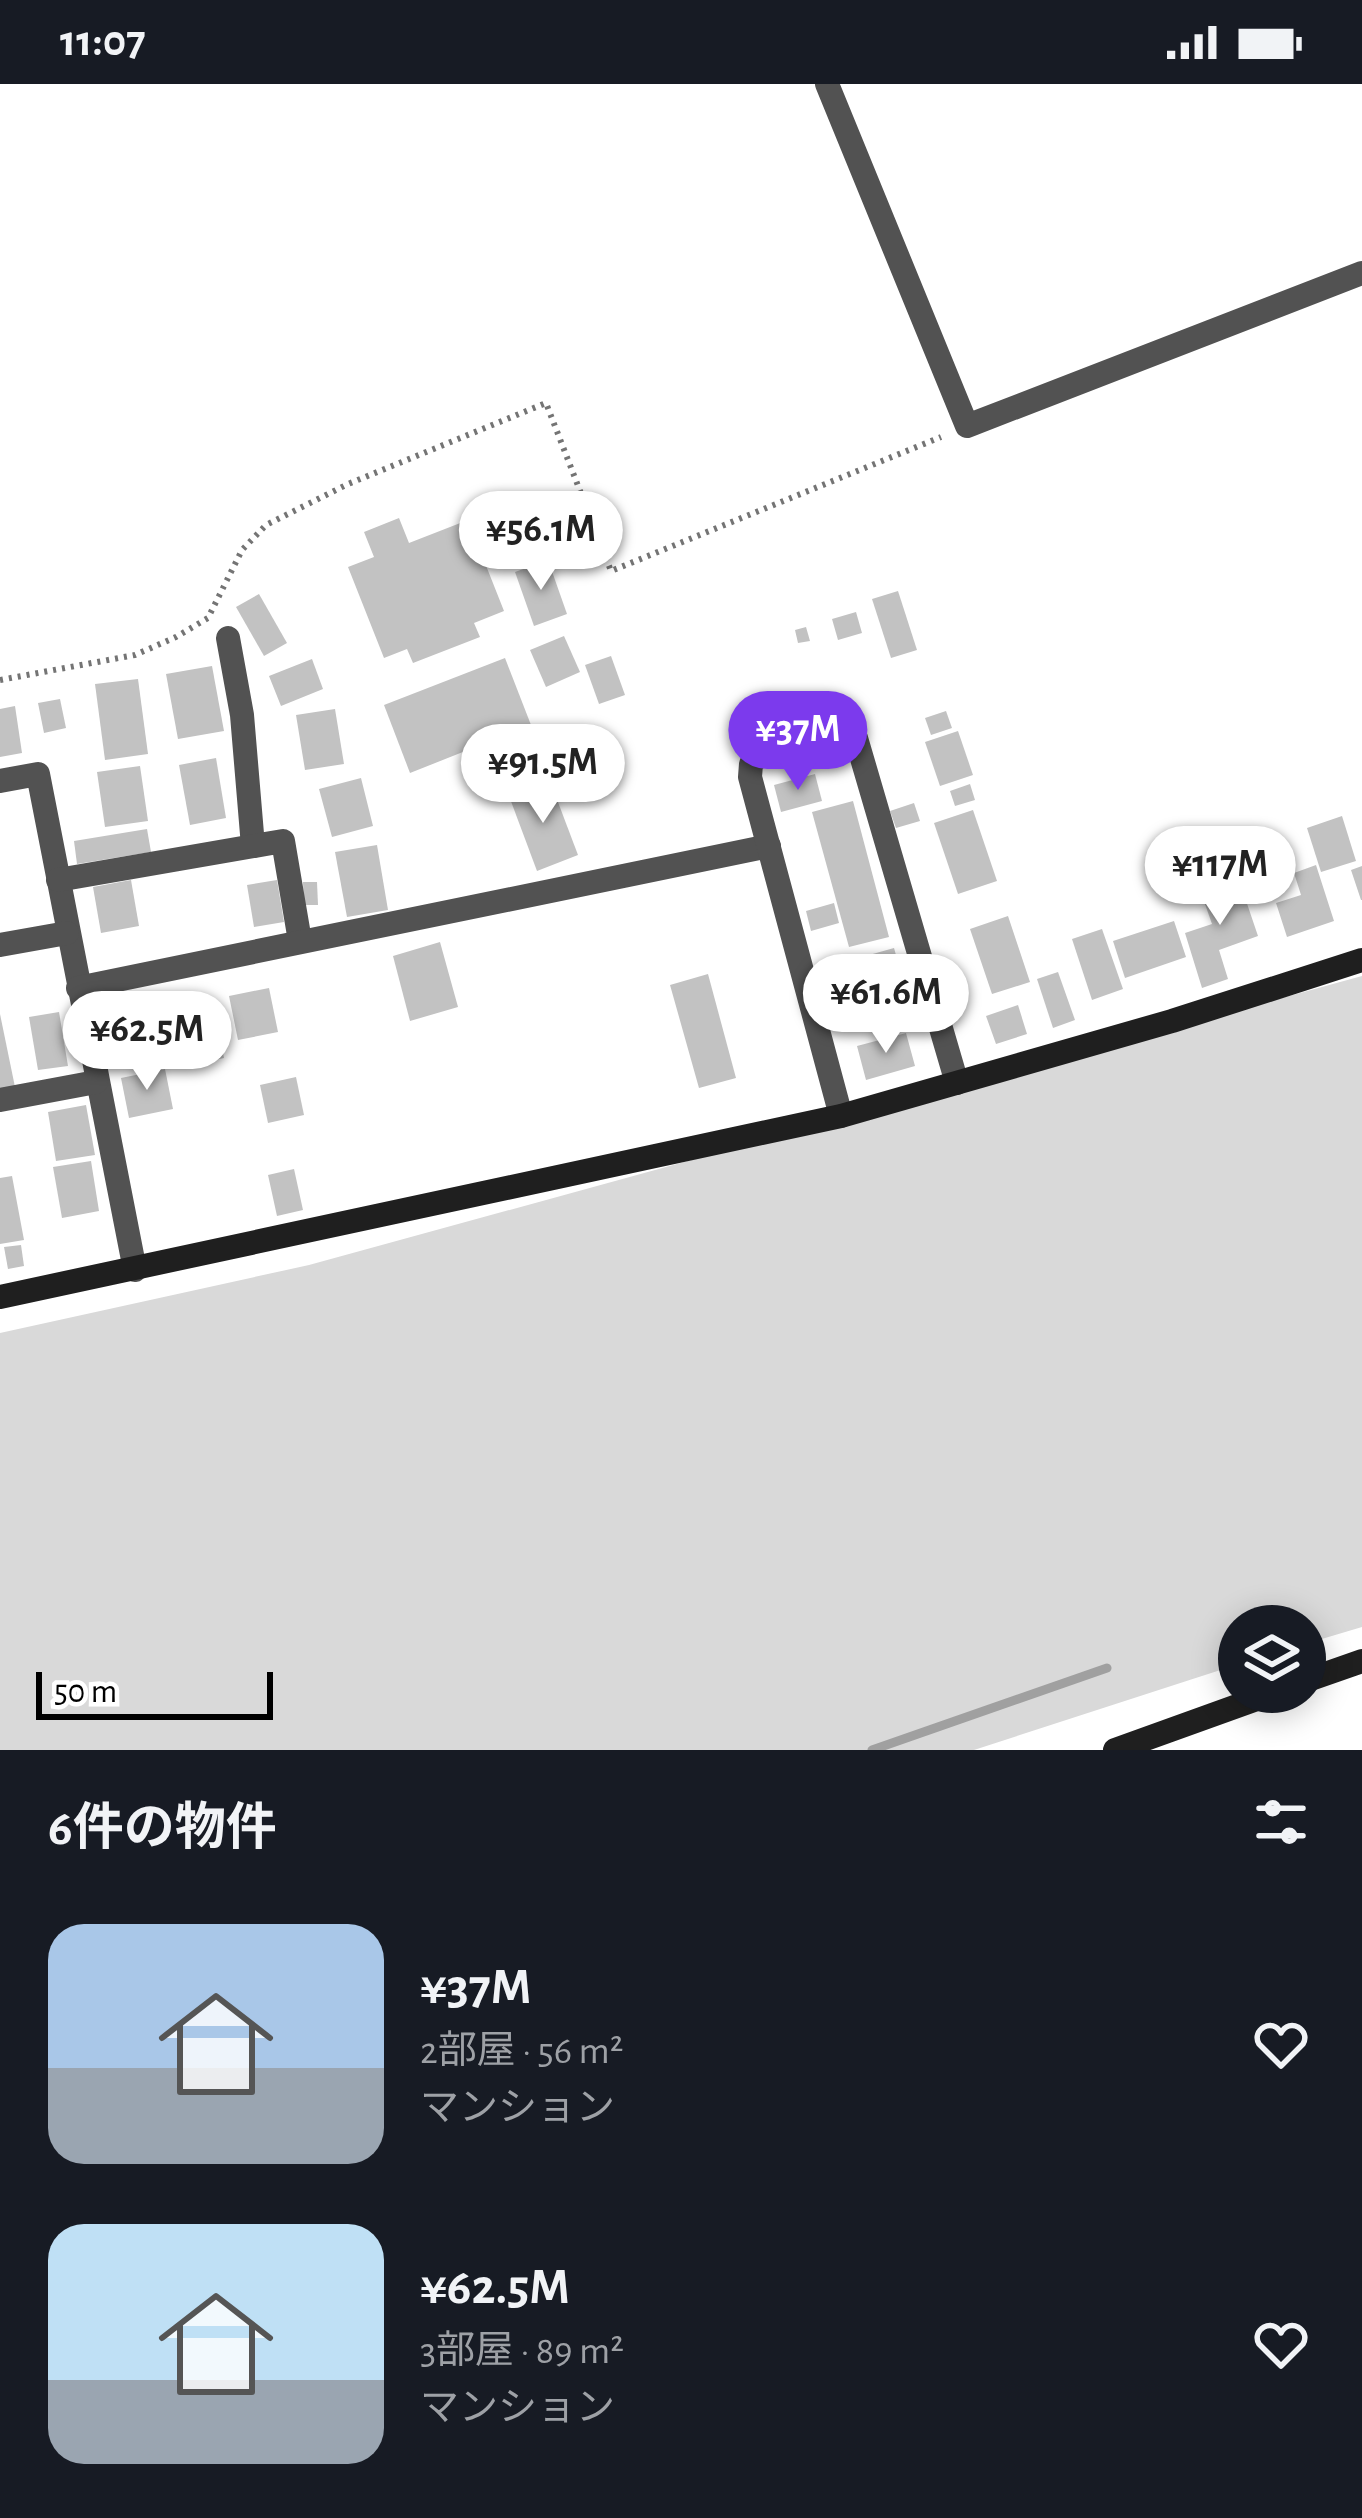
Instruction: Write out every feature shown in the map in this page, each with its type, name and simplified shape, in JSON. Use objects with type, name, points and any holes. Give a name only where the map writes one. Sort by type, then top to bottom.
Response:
[{"type":"street","points":[[826,84],[967,426],[1362,273]]},
{"type":"street","points":[[228,638],[242,715],[254,847]]},
{"type":"street","points":[[841,1116],[750,777],[755,757],[848,730],[856,738],[957,1082]]},
{"type":"street","points":[[0,781],[38,774],[135,1270]]},
{"type":"street","points":[[58,880],[283,841],[300,941]]},
{"type":"street","points":[[78,988],[769,846]]},
{"type":"street","points":[[0,945],[68,933]]},
{"type":"street","points":[[0,1297],[841,1116],[1172,1021],[1362,960]]},
{"type":"street","points":[[0,1100],[96,1082]]},
{"type":"street","points":[[1326,1674],[1362,1661]]},
{"type":"street","points":[[1115,1750],[1218,1713]]},
{"type":"path","points":[[0,680],[135,655],[176,637],[208,618],[242,550],[266,525],[348,484],[546,403],[610,571],[967,426]]},
{"type":"shaded area","points":[[1362,976],[1362,1627],[1326,1638],[1326,1605],[1218,1605],[1218,1671],[974,1750],[0,1750],[0,1333],[309,1265]]},
{"type":"building","points":[[399,518],[409,543],[468,520],[504,611],[474,623],[480,637],[413,663],[407,649],[384,658],[348,567],[374,557],[364,532]]},
{"type":"building","points":[[548,560],[567,614],[534,626],[515,572]]},
{"type":"building","points":[[898,591],[917,650],[891,658],[872,599]]},
{"type":"building","points":[[259,594],[287,643],[264,656],[236,607]]},
{"type":"building","points":[[856,612],[862,633],[838,640],[832,619]]},
{"type":"building","points":[[806,627],[810,641],[798,643],[795,630]]},
{"type":"building","points":[[564,636],[580,672],[546,687],[530,650]]},
{"type":"building","points":[[611,656],[625,695],[599,704],[585,665]]},
{"type":"building","points":[[505,658],[531,725],[410,773],[384,705]]},
{"type":"building","points":[[312,659],[323,689],[281,706],[269,676]]},
{"type":"building","points":[[212,666],[224,731],[178,739],[166,674]]},
{"type":"building","points":[[138,679],[148,754],[105,760],[95,684]]},
{"type":"building","points":[[60,699],[66,728],[44,733],[38,703]]},
{"type":"building","points":[[15,706],[22,753],[0,757],[0,709]]},
{"type":"building","points":[[335,709],[344,764],[305,770],[296,715]]},
{"type":"building","points":[[946,711],[952,728],[931,735],[925,718]]},
{"type":"building","points":[[958,731],[973,775],[940,786],[925,742]]},
{"type":"building","points":[[216,758],[226,818],[190,825],[179,765]]},
{"type":"building","points":[[140,766],[148,821],[105,827],[97,772]]},
{"type":"building","points":[[815,774],[822,801],[781,812],[774,785]]},
{"type":"building","points":[[361,778],[373,826],[332,837],[319,789]]},
{"type":"building","points":[[550,781],[578,855],[537,871],[509,796]]},
{"type":"building","points":[[970,784],[975,800],[955,806],[950,791]]},
{"type":"building","points":[[853,801],[889,937],[849,947],[812,812]]},
{"type":"building","points":[[914,803],[920,821],[896,828],[890,811]]},
{"type":"building","points":[[973,810],[997,881],[958,894],[934,823]]},
{"type":"building","points":[[1342,816],[1356,861],[1321,872],[1307,828]]},
{"type":"building","points":[[147,829],[151,852],[77,864],[74,841]]},
{"type":"building","points":[[377,845],[388,910],[347,917],[335,852]]},
{"type":"building","points":[[1316,865],[1334,921],[1287,937],[1276,903],[1301,895],[1294,873]]},
{"type":"building","points":[[1362,866],[1362,900],[1361,900],[1351,870]]},
{"type":"building","points":[[1237,874],[1258,936],[1219,950],[1228,979],[1202,988],[1185,933],[1212,924],[1199,887]]},
{"type":"building","points":[[131,880],[139,926],[101,933],[93,887]]},
{"type":"building","points":[[277,880],[284,922],[254,927],[247,885]]},
{"type":"building","points":[[303,882],[317,882],[318,905],[304,905]]},
{"type":"building","points":[[834,903],[839,923],[811,931],[806,911]]},
{"type":"building","points":[[1008,916],[1030,982],[992,994],[970,929]]},
{"type":"building","points":[[1174,921],[1186,957],[1125,978],[1113,941]]},
{"type":"building","points":[[1102,929],[1123,989],[1092,1000],[1072,939]]},
{"type":"building","points":[[440,942],[458,1007],[410,1021],[393,956]]},
{"type":"building","points":[[894,948],[912,1012],[879,1021],[862,957]]},
{"type":"building","points":[[1058,972],[1075,1020],[1053,1028],[1037,979]]},
{"type":"building","points":[[708,974],[736,1078],[699,1088],[670,985]]},
{"type":"building","points":[[269,988],[278,1032],[238,1040],[229,996]]},
{"type":"building","points":[[146,991],[153,1022],[131,1026],[124,996]]},
{"type":"building","points":[[211,997],[224,1058],[185,1066],[172,1006]]},
{"type":"building","points":[[1018,1005],[1027,1034],[996,1044],[986,1016]]},
{"type":"building","points":[[59,1012],[68,1066],[38,1070],[29,1017]]},
{"type":"building","points":[[0,1014],[15,1087],[0,1090]]},
{"type":"building","points":[[906,1033],[915,1066],[866,1080],[857,1046]]},
{"type":"building","points":[[152,1036],[159,1068],[140,1072],[133,1040]]},
{"type":"building","points":[[165,1069],[173,1109],[129,1118],[121,1078]]},
{"type":"building","points":[[296,1077],[304,1115],[268,1123],[260,1085]]},
{"type":"building","points":[[86,1105],[95,1155],[56,1161],[48,1112]]},
{"type":"building","points":[[91,1161],[99,1211],[62,1218],[53,1167]]},
{"type":"building","points":[[294,1169],[303,1210],[277,1216],[268,1175]]},
{"type":"building","points":[[12,1176],[24,1240],[0,1244],[0,1178]]},
{"type":"building","points":[[21,1245],[24,1266],[8,1269],[4,1247]]},
{"type":"waterway","points":[[872,1750],[1107,1668]]}]
